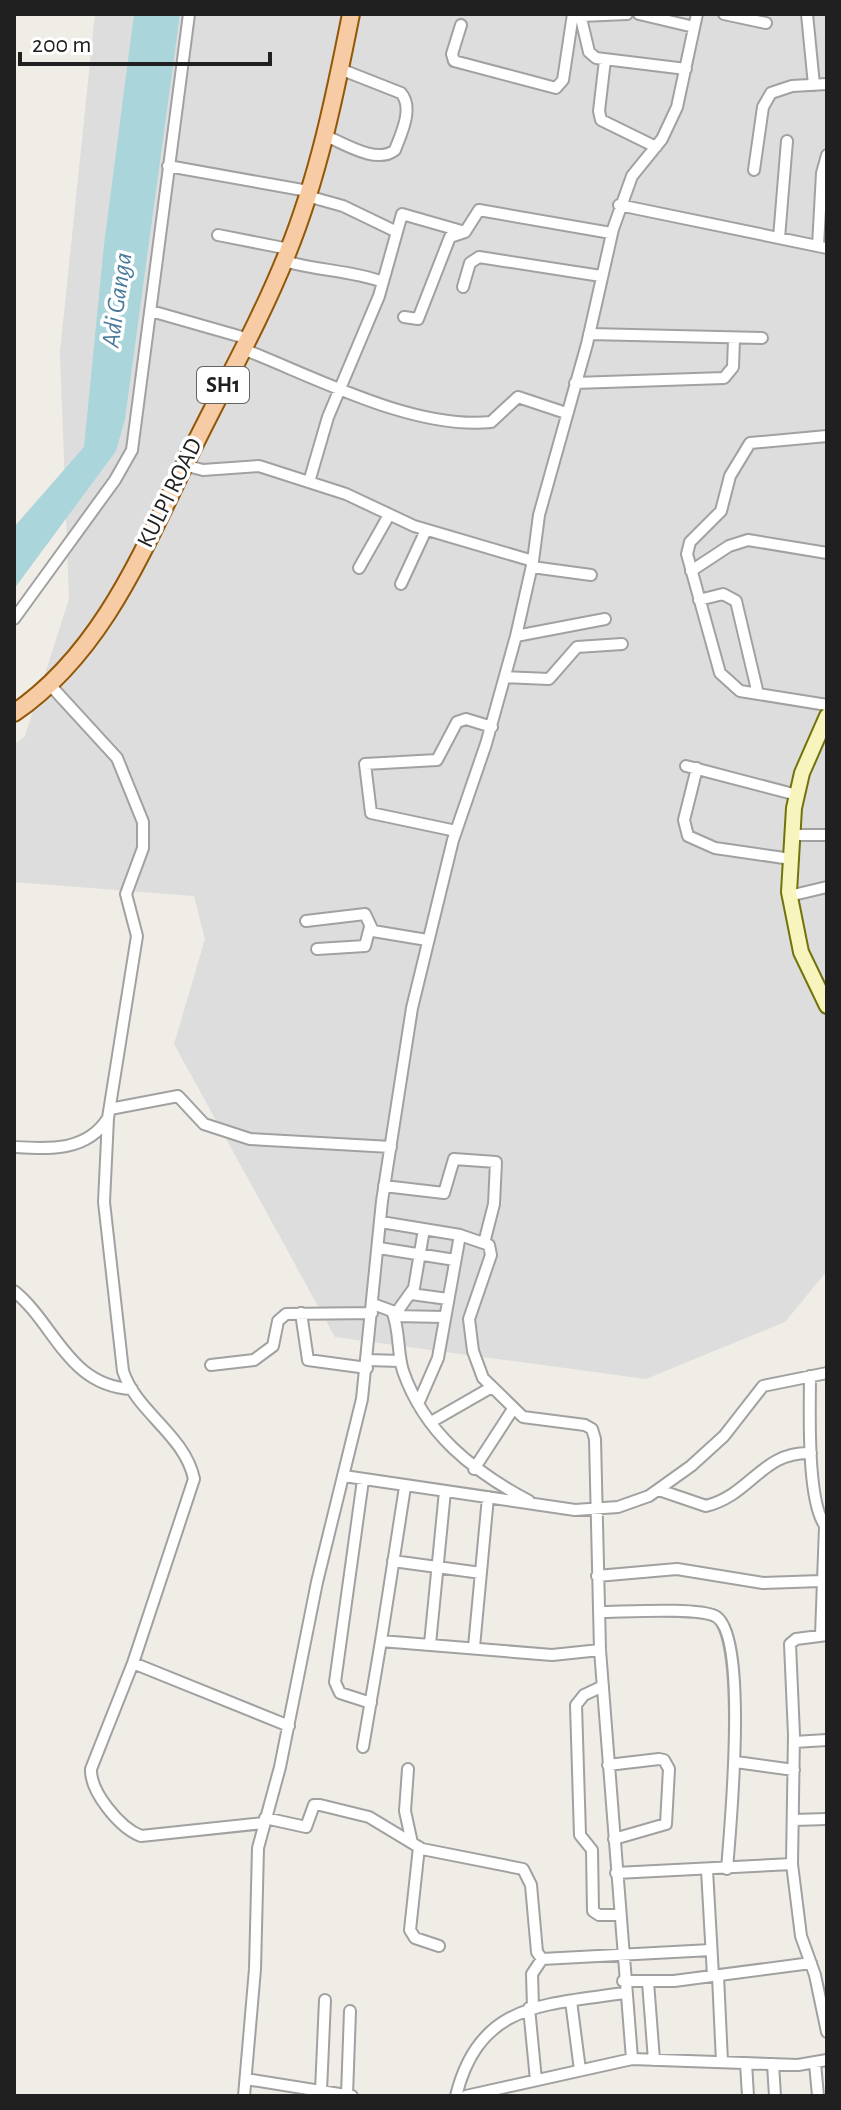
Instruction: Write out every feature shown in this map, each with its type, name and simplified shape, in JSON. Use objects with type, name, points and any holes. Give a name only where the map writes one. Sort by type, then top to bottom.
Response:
[{"type":"main road","name":"KULPI ROAD","points":[[14,713],[51,686],[79,657],[112,606],[246,344],[287,255],[308,194],[351,14]]},
{"type":"main road","points":[[827,716],[802,773],[797,795],[789,896],[801,952],[827,1006]]},
{"type":"street","points":[[14,619],[115,480],[132,450],[189,14]]},
{"type":"street","points":[[578,15],[627,14]]},
{"type":"street","points":[[244,2096],[255,1969],[257,1857],[289,1726],[317,1582],[368,1364],[384,1186],[412,1008],[456,831],[492,727],[516,636],[533,564],[539,515],[589,334],[619,205],[632,176],[656,147],[677,107],[698,18],[639,14]]},
{"type":"street","points":[[724,14],[766,23]]},
{"type":"street","points":[[807,14],[814,85]]},
{"type":"street","points":[[461,25],[452,54],[454,61],[556,88],[563,80],[578,15]]},
{"type":"street","points":[[578,15],[589,52],[605,60],[686,69]]},
{"type":"street","points":[[605,60],[599,111],[601,120],[656,147]]},
{"type":"street","points":[[324,135],[371,154],[386,156],[395,150],[407,111],[401,93],[340,69]]},
{"type":"street","points":[[754,170],[767,98],[783,88],[827,84]]},
{"type":"street","points":[[779,238],[787,141]]},
{"type":"street","points":[[619,205],[822,247],[822,173],[827,155]]},
{"type":"street","points":[[168,166],[308,194],[343,206],[397,232]]},
{"type":"street","points":[[404,317],[418,319],[450,237],[465,232],[475,215],[485,209],[611,233]]},
{"type":"street","points":[[309,482],[340,388],[383,282],[405,213],[465,232]]},
{"type":"street","points":[[218,235],[287,255],[319,271],[352,271],[383,282]]},
{"type":"street","points":[[463,287],[470,263],[479,257],[601,276]]},
{"type":"street","points":[[151,311],[246,344],[340,388],[408,411],[491,422],[518,397],[566,413]]},
{"type":"street","points":[[589,334],[630,332],[762,338]]},
{"type":"street","points":[[575,383],[724,378],[733,367],[734,339]]},
{"type":"street","points":[[827,436],[750,443],[744,458],[730,476],[721,511],[688,546],[691,571],[722,677],[736,690],[827,705]]},
{"type":"street","points":[[184,465],[203,470],[259,466],[309,482],[426,530],[533,564],[591,575]]},
{"type":"street","points":[[359,568],[389,515]]},
{"type":"street","points":[[401,584],[426,530]]},
{"type":"street","points":[[691,571],[729,546],[748,540],[827,553]]},
{"type":"street","points":[[699,600],[719,594],[736,601],[758,694]]},
{"type":"street","points":[[516,636],[605,619]]},
{"type":"street","points":[[505,677],[549,679],[577,647],[622,644]]},
{"type":"street","points":[[51,686],[117,758],[143,822],[143,848],[126,894],[137,936],[109,1114],[104,1202],[121,1360],[132,1389],[187,1459],[194,1479],[133,1663],[91,1769],[92,1782],[102,1799],[129,1829],[141,1836],[264,1820],[306,1827],[314,1805],[320,1805],[369,1817],[415,1845],[523,1869],[530,1880],[537,1952],[542,1959]]},
{"type":"street","points":[[456,831],[371,813],[365,764],[437,760],[457,722],[466,719],[492,727]]},
{"type":"street","points":[[791,859],[715,848],[688,836],[684,826],[692,767],[797,795]]},
{"type":"street","points":[[793,835],[827,835]]},
{"type":"street","points":[[789,896],[827,887]]},
{"type":"street","points":[[306,921],[362,913],[369,918],[365,946],[317,949]]},
{"type":"street","points":[[370,927],[427,940]]},
{"type":"street","points":[[14,1147],[62,1149],[97,1131],[109,1114],[178,1096],[200,1122],[237,1136],[266,1141],[391,1147]]},
{"type":"street","points":[[384,1186],[444,1193],[454,1159],[496,1162],[494,1204],[484,1243]]},
{"type":"street","points":[[381,1222],[460,1235],[492,1249],[468,1324],[481,1373],[523,1417],[585,1425],[592,1429],[598,1466],[595,1510],[600,1650],[621,1952],[632,2059]]},
{"type":"street","points":[[424,1229],[422,1253],[411,1294],[394,1316],[400,1361],[418,1404],[474,1469],[538,1506]]},
{"type":"street","points":[[418,1404],[431,1381],[460,1235]]},
{"type":"street","points":[[379,1248],[455,1260]]},
{"type":"street","points":[[14,1291],[56,1344],[93,1377],[106,1386],[132,1389]]},
{"type":"street","points":[[411,1294],[448,1299]]},
{"type":"street","points":[[211,1365],[259,1357],[273,1346],[280,1317],[373,1309],[394,1316],[445,1317]]},
{"type":"street","points":[[301,1313],[308,1360],[368,1364],[400,1361]]},
{"type":"street","points":[[344,1476],[538,1506],[595,1510],[618,1507],[659,1490],[717,1443],[763,1386],[827,1373]]},
{"type":"street","points":[[810,1376],[811,1453],[826,1527],[821,1581],[824,1635],[796,1639],[790,1644],[794,1742],[792,1864],[801,1936],[811,1963],[827,2032]]},
{"type":"street","points":[[431,1422],[492,1387]]},
{"type":"street","points":[[474,1469],[513,1409]]},
{"type":"street","points":[[659,1490],[706,1506],[731,1496],[787,1453],[811,1453]]},
{"type":"street","points":[[363,1480],[335,1682],[340,1693],[371,1703]]},
{"type":"street","points":[[363,1747],[405,1487]]},
{"type":"street","points":[[430,1644],[445,1491]]},
{"type":"street","points":[[474,1647],[488,1497]]},
{"type":"street","points":[[393,1561],[481,1573]]},
{"type":"street","points":[[597,1576],[677,1569],[763,1583],[821,1581]]},
{"type":"street","points":[[599,1612],[694,1613],[718,1619],[725,1629],[732,1672],[736,1762],[727,1869]]},
{"type":"street","points":[[381,1641],[552,1655],[600,1650]]},
{"type":"street","points":[[133,1663],[289,1726]]},
{"type":"street","points":[[603,1686],[580,1698],[576,1705],[580,1835],[592,1850],[593,1911],[599,1915],[619,1915]]},
{"type":"street","points":[[794,1742],[827,1740]]},
{"type":"street","points":[[608,1765],[659,1759],[664,1760],[669,1769],[666,1824],[614,1839]]},
{"type":"street","points":[[736,1762],[794,1770]]},
{"type":"street","points":[[408,1769],[405,1811],[415,1845],[410,1930],[415,1938],[439,1946]]},
{"type":"street","points":[[793,1820],[827,1819]]},
{"type":"street","points":[[616,1873],[792,1864]]},
{"type":"street","points":[[707,1870],[722,2062]]},
{"type":"street","points":[[542,1959],[621,1952],[711,1950]]},
{"type":"street","points":[[536,2080],[532,1974],[542,1959]]},
{"type":"street","points":[[456,2096],[464,2068],[473,2053],[504,2020],[531,2007],[571,2001],[648,1982],[811,1963]]},
{"type":"street","points":[[648,1982],[654,2060]]},
{"type":"street","points":[[321,2091],[325,2000]]},
{"type":"street","points":[[571,2001],[580,2070]]},
{"type":"street","points":[[246,2079],[350,2095],[350,2011]]},
{"type":"street","points":[[466,2096],[632,2059],[773,2064],[827,2060]]},
{"type":"street","points":[[746,2063],[748,2096]]},
{"type":"street","points":[[815,2063],[818,2096]]},
{"type":"street","points":[[773,2064],[775,2096]]},
{"type":"shaded area","points":[[95,14],[827,14],[827,1271],[785,1322],[646,1379],[335,1337],[174,1044],[205,939],[194,896],[14,882],[14,745],[25,736],[69,599],[60,352]]},
{"type":"water","name":"Adi Ganga","points":[[134,14],[180,14],[125,419],[116,451],[14,589],[14,527],[84,447],[104,245]]}]
